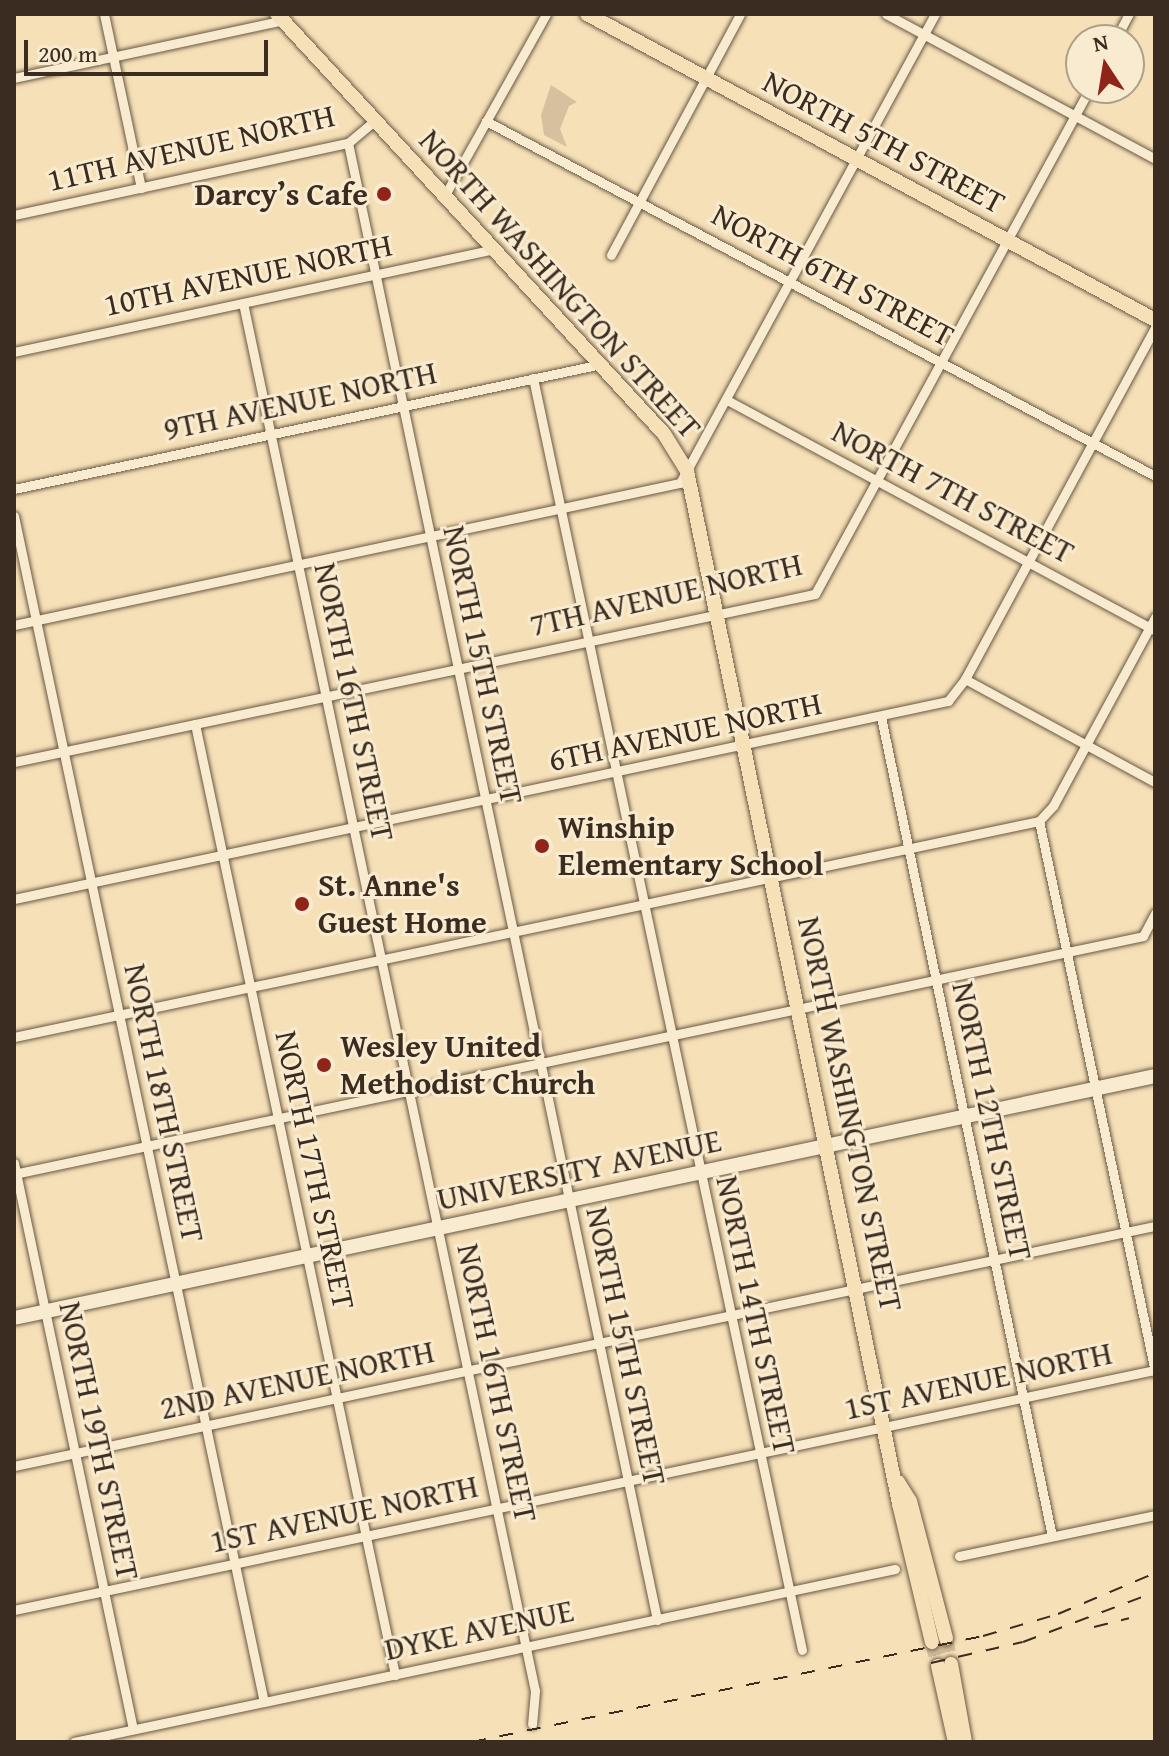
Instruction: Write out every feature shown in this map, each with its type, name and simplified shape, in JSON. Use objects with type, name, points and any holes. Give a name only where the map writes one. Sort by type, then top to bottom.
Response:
[{"type":"main road","name":"NORTH 5TH STREET","points":[[587,14],[1155,320]]},
{"type":"main road","name":"NORTH WASHINGTON STREET","points":[[281,17],[597,365],[664,434],[687,471],[801,1007],[855,1288],[896,1478],[939,1640]]},
{"type":"main road","points":[[955,1742],[944,1665],[965,1742]]},
{"type":"street","points":[[104,14],[141,188]]},
{"type":"street","points":[[445,195],[546,14]]},
{"type":"street","points":[[611,255],[740,14]]},
{"type":"street","points":[[886,14],[1155,159]]},
{"type":"street","points":[[14,625],[680,483],[935,14]]},
{"type":"street","points":[[14,78],[281,17]]},
{"type":"street","name":"7TH AVENUE NORTH","points":[[14,762],[587,639],[815,594],[1081,104]]},
{"type":"street","name":"11TH AVENUE NORTH","points":[[14,215],[348,143],[374,121]]},
{"type":"street","name":"NORTH 6TH STREET","points":[[486,121],[1155,476]]},
{"type":"street","name":"NORTH 15TH STREET","points":[[348,143],[657,1620]]},
{"type":"street","name":"10TH AVENUE NORTH","points":[[14,352],[493,249]]},
{"type":"street","name":"NORTH 16TH STREET","points":[[243,303],[535,1691],[532,1724]]},
{"type":"street","name":"6TH AVENUE NORTH","points":[[14,899],[948,701],[965,679],[1155,327]]},
{"type":"street","name":"9TH AVENUE NORTH","points":[[14,489],[597,365]]},
{"type":"street","name":"NORTH 14TH STREET","points":[[533,378],[802,1650]]},
{"type":"street","name":"NORTH 7TH STREET","points":[[727,400],[1152,629]]},
{"type":"street","name":"NORTH 18TH STREET","points":[[14,516],[264,1702]]},
{"type":"street","points":[[14,1037],[1039,821],[1053,806],[1152,629],[1155,617]]},
{"type":"street","points":[[965,679],[1155,782]]},
{"type":"street","name":"NORTH 12TH STREET","points":[[881,717],[1052,1536]]},
{"type":"street","name":"NORTH 17TH STREET","points":[[195,724],[395,1675]]},
{"type":"street","points":[[1039,821],[1155,1371]]},
{"type":"street","points":[[15,1170],[147,1146],[1143,936],[1155,913]]},
{"type":"street","name":"UNIVERSITY AVENUE","points":[[14,1318],[1155,1076]]},
{"type":"street","name":"NORTH 19TH STREET","points":[[15,1170],[133,1729]]},
{"type":"street","name":"2ND AVENUE NORTH","points":[[14,1466],[1155,1226]]},
{"type":"street","name":"1ST AVENUE NORTH","points":[[14,1610],[1155,1371]]},
{"type":"street","points":[[959,1556],[1155,1515]]},
{"type":"street","name":"DYKE AVENUE","points":[[74,1742],[895,1569]]},
{"type":"shaded area","points":[[551,85],[577,102],[569,106],[560,129],[567,147],[544,135],[541,115]]},
{"type":"tunnel","points":[[946,1638],[951,1664]]},
{"type":"tunnel","points":[[932,1642],[938,1666]]},
{"type":"railway","points":[[472,1742],[983,1636],[1058,1614],[1155,1573]]},
{"type":"railway","points":[[931,1663],[1023,1642],[1155,1592]]},
{"type":"railway","points":[[1094,1627],[1129,1618]]},
{"type":"place","name":"Darcy’s Cafe","points":[[384,194]]},
{"type":"place","name":"Winship Elementary School","points":[[542,846]]},
{"type":"place","name":"St. Anne's Guest Home","points":[[302,904]]},
{"type":"place","name":"Wesley United Methodist Church","points":[[324,1065]]}]
